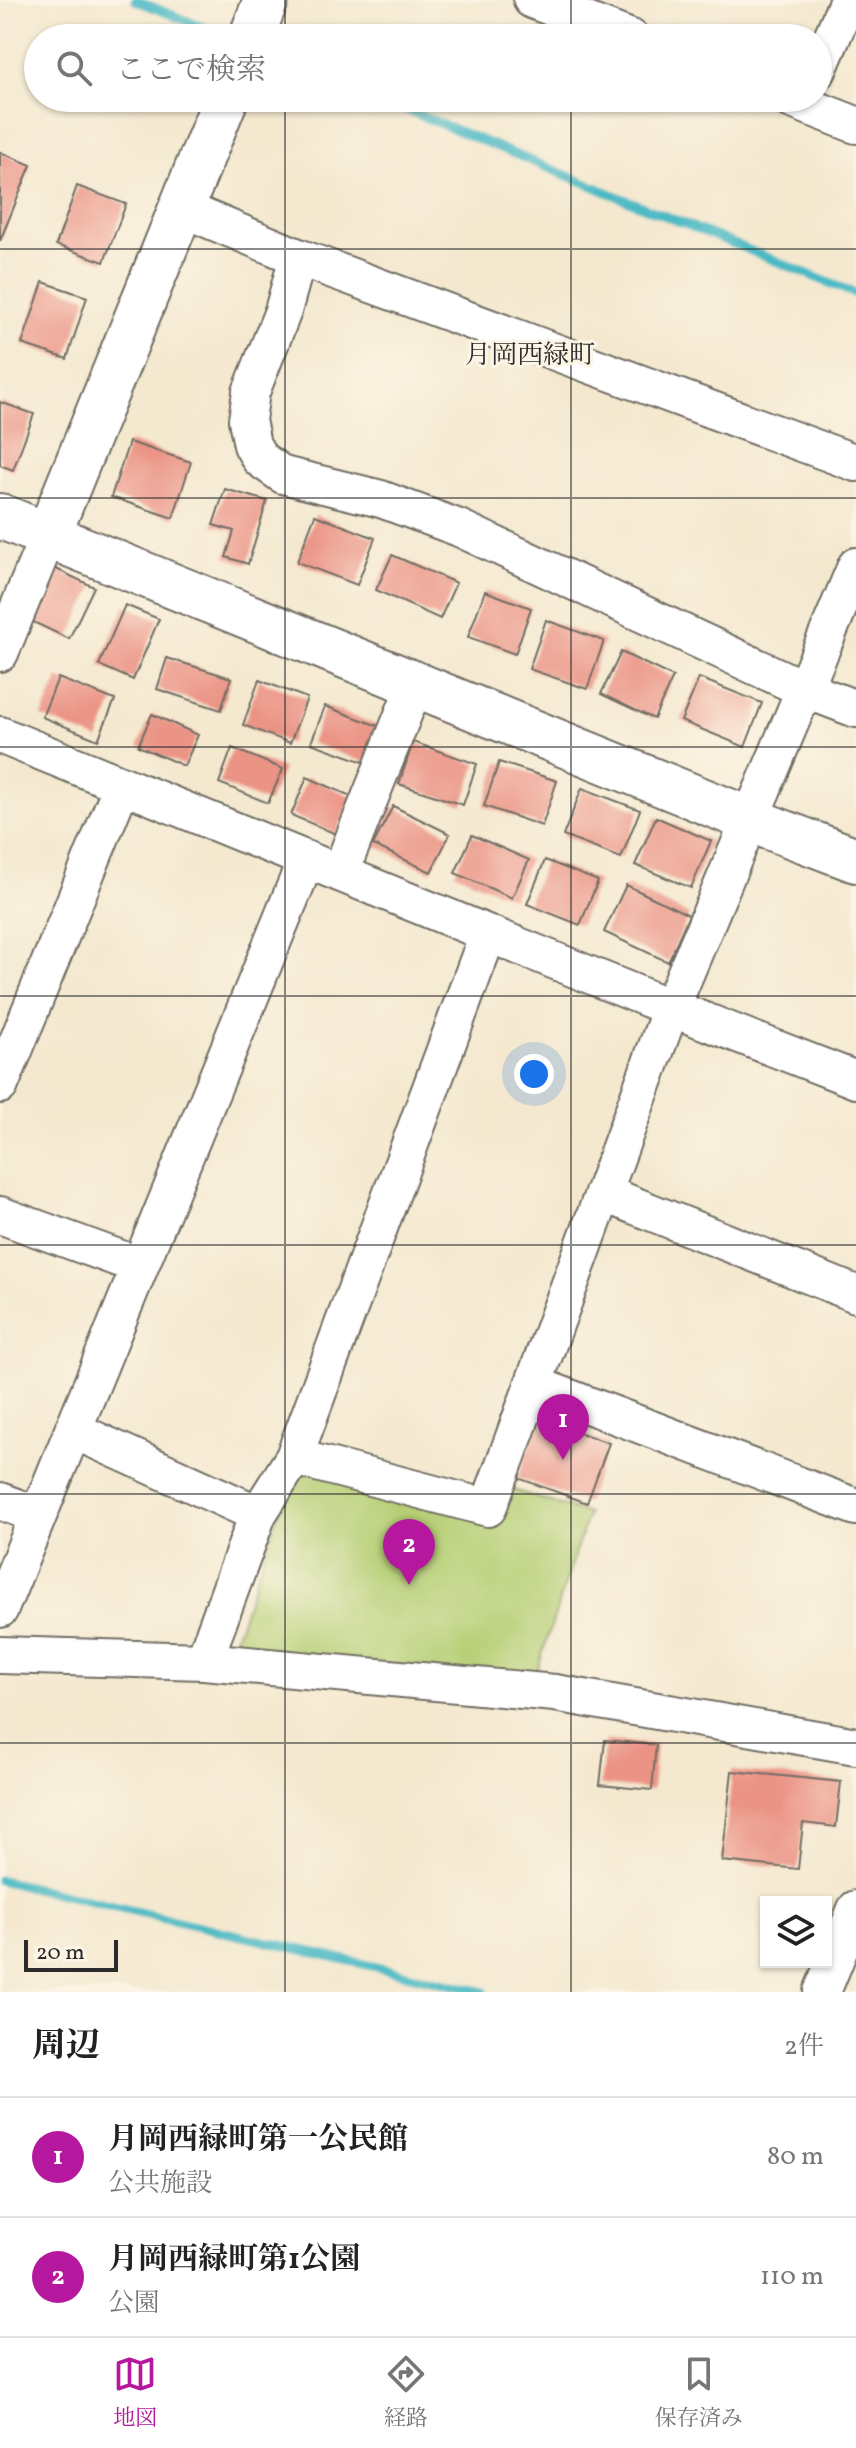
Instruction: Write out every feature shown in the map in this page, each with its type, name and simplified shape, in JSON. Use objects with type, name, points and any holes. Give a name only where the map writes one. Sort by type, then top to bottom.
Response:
[{"type":"street","points":[[257,24],[266,0]]},
{"type":"street","points":[[532,0],[595,24]]},
{"type":"street","points":[[832,37],[848,0]]},
{"type":"street","points":[[0,653],[220,112]]},
{"type":"street","points":[[826,112],[856,125]]},
{"type":"street","points":[[181,208],[298,257],[856,463]]},
{"type":"street","points":[[298,257],[283,311],[251,392],[247,420],[252,445],[260,459],[283,475],[381,499],[459,528],[804,689],[856,709]]},
{"type":"street","points":[[0,516],[856,860]]},
{"type":"street","points":[[294,1457],[488,1508],[671,1008],[856,566]]},
{"type":"street","points":[[340,873],[415,685]]},
{"type":"street","points":[[0,735],[856,1080]]},
{"type":"street","points":[[0,1085],[122,785]]},
{"type":"street","points":[[0,1609],[306,860]]},
{"type":"street","points":[[204,1661],[258,1514],[294,1457],[488,934]]},
{"type":"street","points":[[603,1193],[856,1294]]},
{"type":"street","points":[[0,1215],[140,1266]]},
{"type":"street","points":[[533,1384],[856,1507]]},
{"type":"street","points":[[73,1430],[258,1514]]},
{"type":"street","points":[[0,1501],[38,1515]]},
{"type":"street","points":[[0,1655],[204,1661],[555,1693],[856,1746]]},
{"type":"street","points":[[822,1992],[856,1909]]},
{"type":"green space","points":[[298,1459],[490,1517],[507,1488],[588,1514],[534,1679],[230,1652]]},
{"type":"building","points":[[0,152],[31,165],[0,241]]},
{"type":"building","points":[[77,186],[126,204],[104,262],[56,245]]},
{"type":"building","points":[[43,282],[87,297],[67,359],[22,344]]},
{"type":"building","points":[[0,402],[34,414],[13,470],[0,465]]},
{"type":"building","points":[[129,442],[191,462],[173,518],[111,497]]},
{"type":"building","points":[[225,489],[267,501],[248,564],[226,557],[234,531],[213,525]]},
{"type":"building","points":[[315,515],[375,538],[357,585],[297,562]]},
{"type":"building","points":[[392,555],[456,583],[440,619],[376,590]]},
{"type":"building","points":[[54,568],[94,587],[69,639],[29,620]]},
{"type":"building","points":[[485,591],[531,608],[515,654],[468,637]]},
{"type":"building","points":[[125,605],[159,619],[133,680],[99,665]]},
{"type":"building","points":[[546,620],[604,641],[587,689],[529,669]]},
{"type":"building","points":[[621,652],[673,677],[654,719],[601,694]]},
{"type":"building","points":[[167,658],[231,678],[221,710],[157,689]]},
{"type":"building","points":[[58,678],[115,700],[98,740],[42,717]]},
{"type":"building","points":[[699,678],[762,703],[745,747],[681,721]]},
{"type":"building","points":[[259,680],[307,698],[290,743],[243,725]]},
{"type":"building","points":[[325,706],[389,730],[375,766],[311,743]]},
{"type":"building","points":[[152,714],[198,735],[184,766],[138,746]]},
{"type":"building","points":[[413,742],[477,764],[463,805],[399,784]]},
{"type":"building","points":[[232,748],[283,769],[268,803],[219,783]]},
{"type":"building","points":[[499,762],[557,781],[542,826],[484,806]]},
{"type":"building","points":[[307,777],[353,797],[336,834],[291,815]]},
{"type":"building","points":[[582,788],[640,810],[621,858],[563,836]]},
{"type":"building","points":[[393,806],[450,834],[431,872],[373,845]]},
{"type":"building","points":[[656,817],[711,841],[691,888],[635,865]]},
{"type":"building","points":[[472,835],[529,860],[512,898],[455,873]]},
{"type":"building","points":[[545,860],[598,881],[580,925],[527,904]]},
{"type":"building","points":[[626,885],[689,915],[668,962],[604,932]]},
{"type":"building","points":[[539,1418],[609,1443],[587,1503],[518,1478]]},
{"type":"building","points":[[605,1740],[656,1745],[652,1790],[600,1785]]},
{"type":"building","points":[[732,1771],[841,1782],[836,1827],[803,1823],[798,1869],[722,1861]]},
{"type":"waterway","points":[[135,0],[195,24]]},
{"type":"waterway","points":[[412,112],[856,294]]},
{"type":"waterway","points":[[0,1880],[484,1992]]},
{"type":"place","name":"月岡西緑町第一公民館","points":[[563,1460]]},
{"type":"place","name":"月岡西緑町第1公園","points":[[409,1585]]},
{"type":"district","name":"月岡西緑町","points":[[530,356]]}]
